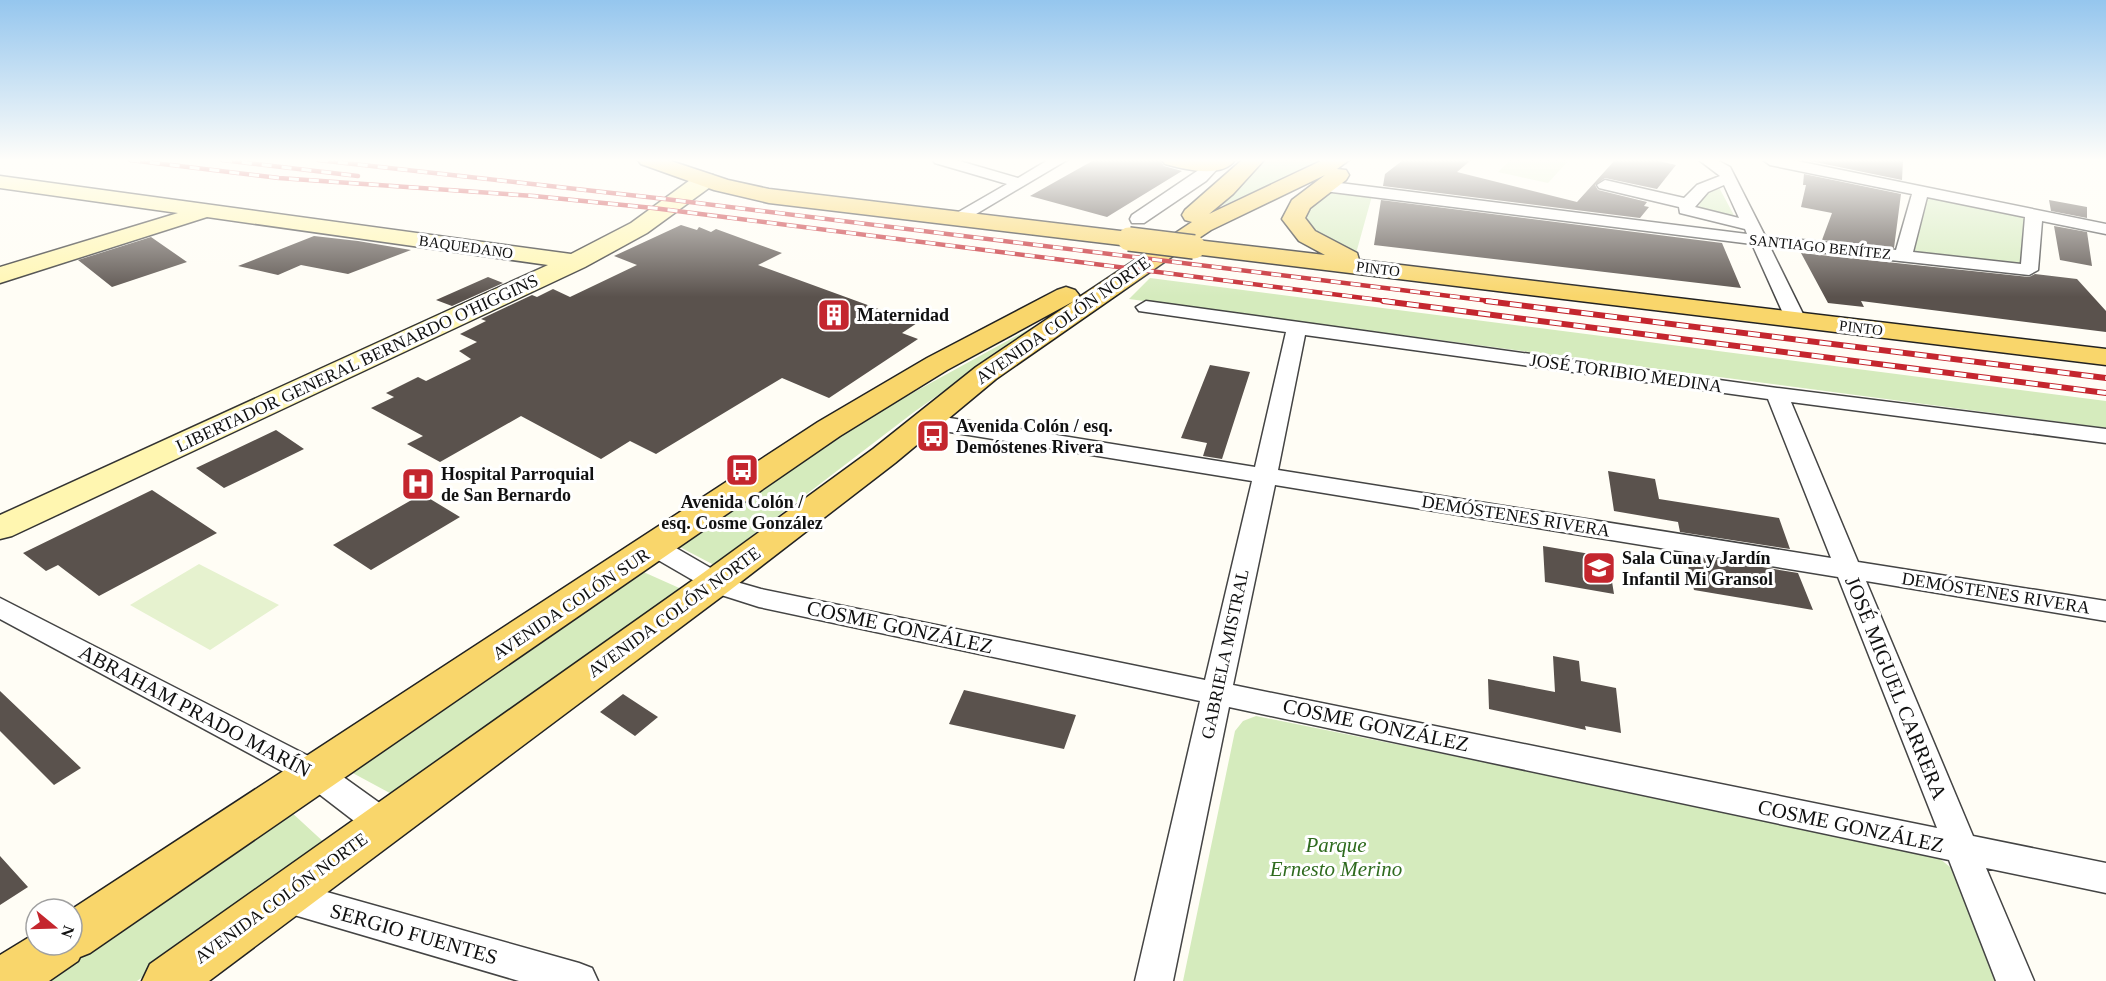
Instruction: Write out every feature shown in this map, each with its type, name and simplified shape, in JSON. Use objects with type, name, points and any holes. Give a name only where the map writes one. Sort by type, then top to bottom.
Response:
[{"type":"main road","name":"PINTO","points":[[854,206],[961,218],[1133,229],[1194,247],[2106,357]]},
{"type":"main road","name":"AVENIDA COLÓN SUR","points":[[84,929],[865,407],[1121,262],[1204,206]]},
{"type":"main road","name":"AVENIDA COLÓN NORTE","points":[[168,981],[716,582],[884,456],[986,373],[1180,239],[1242,206]]},
{"type":"main road","points":[[1300,206],[1296,209],[1294,225],[1315,242],[1369,268]]},
{"type":"main road","points":[[5,981],[42,957]]},
{"type":"street","name":"BAQUEDANO","points":[[164,206],[576,262]]},
{"type":"street","name":"LIBERTADOR GENERAL BERNARDO O'HIGGINS","points":[[0,528],[576,262],[645,224],[670,206]]},
{"type":"street","points":[[961,218],[981,206]]},
{"type":"street","points":[[1133,229],[1164,206]]},
{"type":"street","name":"SANTIAGO BENÍTEZ","points":[[1505,206],[1754,233],[1903,256],[2029,270],[2034,214]]},
{"type":"street","points":[[1687,206],[1686,210],[1754,233]]},
{"type":"street","points":[[1741,206],[1796,320]]},
{"type":"street","points":[[1903,256],[1917,206]]},
{"type":"street","points":[[1995,206],[2106,229]]},
{"type":"street","points":[[0,275],[207,212]]},
{"type":"street","name":"JOSÉ TORIBIO MEDINA","points":[[1146,307],[1777,394],[2106,436]]},
{"type":"street","name":"GABRIELA MISTRAL","points":[[1154,981],[1296,328]]},
{"type":"street","name":"JOSÉ MIGUEL CARRERA","points":[[1777,394],[2015,981]]},
{"type":"street","name":"DEMÓSTENES RIVERA","points":[[925,421],[2106,611]]},
{"type":"street","name":"COSME GONZÁLEZ","points":[[655,547],[734,591],[759,598],[1217,692],[1962,850],[2106,878]]},
{"type":"street","name":"ABRAHAM PRADO MARÍN","points":[[0,607],[317,775],[383,824]]},
{"type":"street","name":"SERGIO FUENTES","points":[[284,896],[579,981]]},
{"type":"green space","points":[[1308,206],[1369,206],[1355,257],[1302,224],[1303,210]]},
{"type":"green space","points":[[1699,206],[1729,206],[1736,219],[1699,208]]},
{"type":"green space","points":[[1919,206],[1980,206],[2031,216],[2028,266],[1907,253]]},
{"type":"green space","points":[[1150,278],[2106,401],[2106,428],[1129,299]]},
{"type":"green space","points":[[1040,323],[914,412],[714,565],[676,545],[876,413]]},
{"type":"green space","points":[[199,564],[279,605],[210,650],[130,605]]},
{"type":"green space","points":[[639,570],[686,591],[399,798],[349,771]]},
{"type":"green space","name":"Parque Ernesto Merino","points":[[1256,716],[1919,850],[1939,858],[1956,872],[2000,981],[1183,981],[1235,731],[1243,721]]},
{"type":"green space","points":[[290,811],[328,846],[137,981],[34,981],[70,957],[84,957],[84,948]]},
{"type":"building","points":[[1066,206],[1125,206],[1107,217]]},
{"type":"building","points":[[1380,206],[1427,206],[1722,243],[1741,288],[1374,245]]},
{"type":"building","points":[[1542,206],[1649,207],[1640,218]]},
{"type":"building","points":[[1899,206],[1894,248],[1822,240],[1832,213],[1801,207]]},
{"type":"building","points":[[2050,206],[2087,207],[2087,218],[2051,211]]},
{"type":"building","points":[[681,225],[697,230],[699,227],[711,232],[716,229],[782,253],[758,265],[917,323],[902,333],[918,339],[829,398],[782,378],[656,454],[630,441],[601,459],[521,416],[440,462],[407,444],[423,436],[371,408],[394,397],[386,393],[418,377],[426,381],[471,359],[459,351],[477,342],[460,334],[486,321],[481,319],[532,295],[537,297],[553,289],[570,297],[637,265],[614,256]]},
{"type":"building","points":[[2054,226],[2087,232],[2092,266],[2060,260]]},
{"type":"building","points":[[314,236],[411,250],[348,274],[301,265],[278,275],[238,266]]},
{"type":"building","points":[[151,237],[187,262],[112,287],[78,260]]},
{"type":"building","points":[[1801,253],[2029,277],[2035,274],[2077,279],[2106,311],[2106,332],[1861,301],[1864,307],[1828,303]]},
{"type":"building","points":[[488,277],[503,283],[452,306],[436,300]]},
{"type":"building","points":[[1210,365],[1250,372],[1222,459],[1203,456],[1207,443],[1181,438]]},
{"type":"building","points":[[276,430],[304,449],[224,488],[196,468]]},
{"type":"building","points":[[1608,471],[1655,479],[1659,499],[1779,518],[1790,549],[1680,532],[1678,522],[1614,511]]},
{"type":"building","points":[[152,490],[217,533],[99,596],[58,565],[46,571],[23,553]]},
{"type":"building","points":[[422,494],[460,517],[371,570],[333,545]]},
{"type":"building","points":[[1543,546],[1608,557],[1614,594],[1545,582]]},
{"type":"building","points":[[1685,554],[1798,573],[1813,610],[1694,590]]},
{"type":"building","points":[[1553,656],[1579,661],[1581,681],[1616,688],[1621,733],[1585,726],[1586,730],[1489,709],[1488,679],[1555,692]]},
{"type":"building","points":[[964,690],[1076,715],[1064,749],[949,724]]},
{"type":"building","points":[[0,691],[81,768],[54,785],[0,731]]},
{"type":"building","points":[[623,694],[658,717],[635,736],[600,712]]},
{"type":"building","points":[[0,856],[28,887],[0,905]]},
{"type":"railway","points":[[631,206],[1395,302]]},
{"type":"railway","points":[[720,206],[1498,302]]},
{"type":"railway","points":[[1383,301],[2106,393]]},
{"type":"railway","points":[[1486,301],[2106,378]]},
{"type":"place","name":"Maternidad","points":[[834,315]]},
{"type":"place","name":"Avenida Colón / esq. Demóstenes Rivera","points":[[933,436]]},
{"type":"place","name":"Avenida Colón / esq. Cosme González","points":[[742,470]]},
{"type":"place","name":"Hospital Parroquial de San Bernardo","points":[[418,484]]},
{"type":"place","name":"Sala Cuna y Jardín Infantil Mi Gransol","points":[[1599,568]]}]
